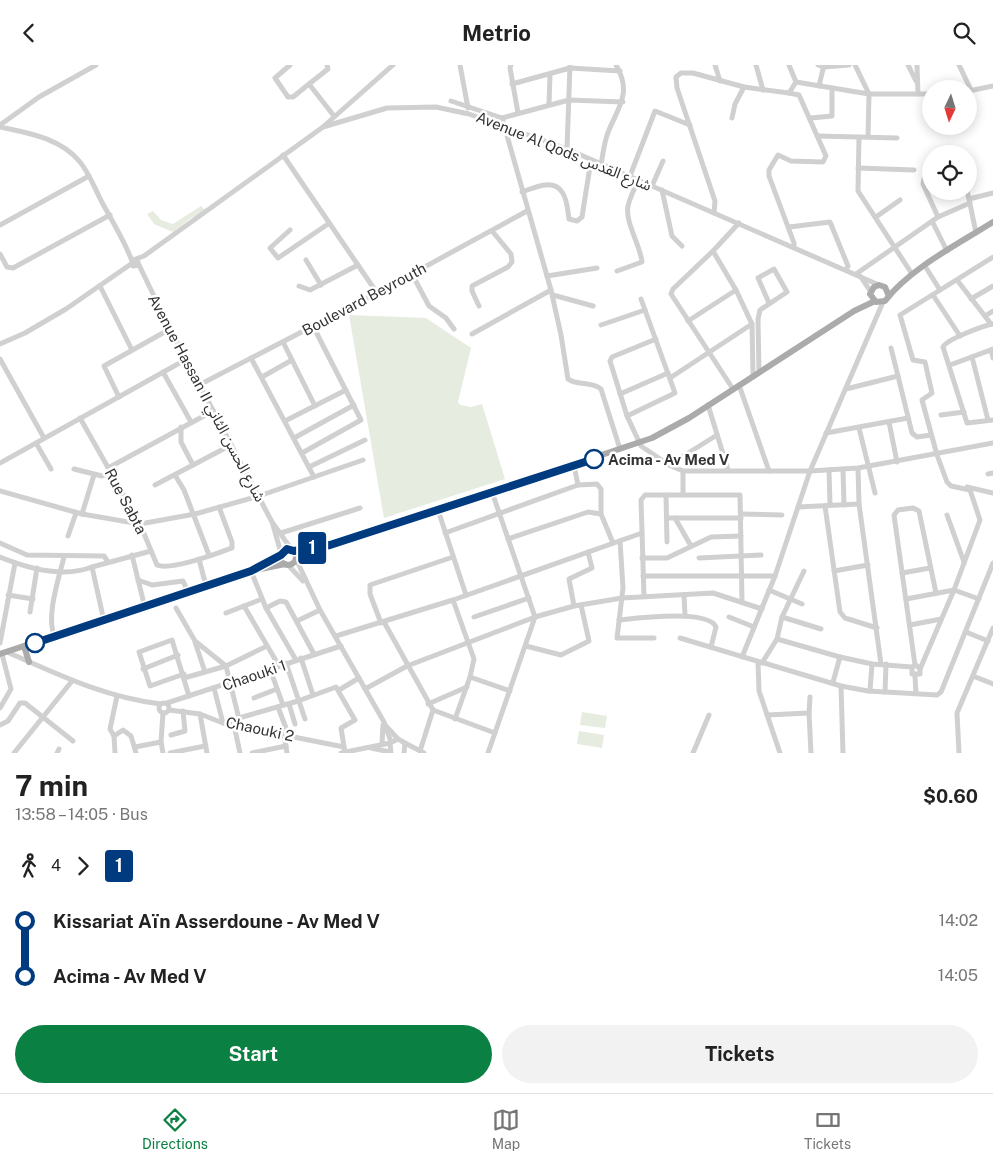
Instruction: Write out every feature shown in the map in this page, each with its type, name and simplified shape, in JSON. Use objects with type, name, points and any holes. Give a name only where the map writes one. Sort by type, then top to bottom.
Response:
[{"type":"main road","points":[[3,653],[251,571],[287,564],[295,555],[639,443],[671,428],[854,311],[878,302],[904,279],[993,222]]},
{"type":"main road","points":[[854,311],[871,293],[882,286],[904,279]]},
{"type":"main road","points":[[882,286],[888,294]]},
{"type":"main road","points":[[871,293],[878,302]]},
{"type":"main road","points":[[251,571],[285,550],[295,555]]},
{"type":"main road","points":[[281,554],[281,559],[287,564]]},
{"type":"main road","points":[[24,646],[29,662]]},
{"type":"street","points":[[0,126],[32,101],[96,65]]},
{"type":"street","points":[[290,65],[275,78],[288,97],[293,97],[310,84],[328,69],[327,65]]},
{"type":"street","points":[[323,127],[334,115],[393,65]]},
{"type":"street","points":[[460,65],[468,113]]},
{"type":"street","points":[[512,65],[512,84],[518,113]]},
{"type":"street","points":[[601,165],[608,132],[623,102],[623,81],[616,65]]},
{"type":"street","points":[[715,65],[720,81]]},
{"type":"street","points":[[756,65],[763,90]]},
{"type":"street","points":[[790,65],[796,82],[790,93]]},
{"type":"street","points":[[818,65],[849,65]]},
{"type":"street","points":[[855,65],[869,94],[868,137]]},
{"type":"street","points":[[908,65],[917,83]]},
{"type":"street","points":[[917,65],[918,94]]},
{"type":"street","points":[[959,65],[965,80]]},
{"type":"street","points":[[819,86],[824,66]]},
{"type":"street","points":[[512,84],[570,67],[620,71]]},
{"type":"street","points":[[567,149],[570,67]]},
{"type":"street","points":[[714,213],[715,204],[676,82],[676,77],[685,72],[744,87],[799,95],[811,118],[826,156],[824,161],[791,161],[778,155],[773,159],[769,170],[769,176],[794,247]]},
{"type":"street","points":[[550,73],[550,104]]},
{"type":"street","points":[[796,82],[869,94],[922,94]]},
{"type":"street","points":[[310,84],[334,115]]},
{"type":"street","points":[[978,89],[993,86]]},
{"type":"street","points":[[732,118],[735,104],[744,87]]},
{"type":"street","points":[[811,118],[832,116],[832,88]]},
{"type":"street","points":[[451,101],[502,118],[569,100],[623,102]]},
{"type":"street","name":"Avenue Al Qods شارع القدس","points":[[0,344],[25,333],[126,270],[323,127],[349,118],[387,109],[412,107],[436,107],[468,113],[504,125],[567,149],[882,286]]},
{"type":"street","points":[[342,108],[349,118]]},
{"type":"street","points":[[630,176],[655,111],[690,125]]},
{"type":"street","points":[[502,118],[527,211],[552,293],[568,379],[572,382],[596,386],[601,389],[620,449]]},
{"type":"street","name":"Avenue Hassan II شارع الحسن الثاني","points":[[0,126],[43,137],[57,143],[75,156],[89,176],[259,496],[272,522],[281,554]]},
{"type":"street","points":[[818,136],[897,138]]},
{"type":"street","points":[[859,137],[858,191],[912,274]]},
{"type":"street","points":[[282,155],[377,293]]},
{"type":"street","points":[[522,192],[542,184],[560,189],[569,219],[577,221],[582,217],[591,160]]},
{"type":"street","points":[[652,186],[663,161]]},
{"type":"street","points":[[858,168],[914,170]]},
{"type":"street","points":[[0,225],[89,176]]},
{"type":"street","points":[[617,271],[642,262],[635,232],[630,228],[628,207],[638,180]]},
{"type":"street","points":[[662,190],[672,235],[682,245]]},
{"type":"street","points":[[871,293],[859,275],[938,217],[969,201],[993,193]]},
{"type":"street","points":[[876,217],[900,200]]},
{"type":"street","points":[[930,200],[938,217]]},
{"type":"street","points":[[969,201],[976,233]]},
{"type":"street","name":"Boulevard Beyrouth","points":[[199,385],[377,293],[527,211]]},
{"type":"street","points":[[0,254],[7,267],[13,268],[110,215]]},
{"type":"street","points":[[932,221],[948,251]]},
{"type":"street","points":[[788,227],[830,222],[848,266],[846,270]]},
{"type":"street","points":[[290,230],[270,248],[278,258],[328,223]]},
{"type":"street","points":[[739,223],[672,291],[672,297],[708,353],[736,387],[769,471]]},
{"type":"street","points":[[479,305],[472,291],[472,286],[508,267],[512,262],[511,254],[492,231]]},
{"type":"street","points":[[713,251],[736,290],[752,324],[756,373]]},
{"type":"street","points":[[915,676],[920,674],[920,669],[954,590],[980,520],[970,490],[950,486],[947,483],[922,400],[932,393],[925,362],[913,359],[900,315],[993,257]]},
{"type":"street","points":[[306,260],[321,285]]},
{"type":"street","points":[[299,286],[307,291],[358,265]]},
{"type":"street","points":[[925,266],[940,290]]},
{"type":"street","points":[[547,276],[597,267]]},
{"type":"street","points":[[756,373],[758,315],[762,308],[770,303],[787,292],[774,269],[758,278],[770,303]]},
{"type":"street","points":[[412,274],[429,306],[446,318],[454,329]]},
{"type":"street","points":[[957,280],[992,324],[960,336],[944,345],[968,424],[991,420],[972,357]]},
{"type":"street","points":[[100,286],[132,350]]},
{"type":"street","points":[[971,299],[993,286]]},
{"type":"street","points":[[688,321],[736,290]]},
{"type":"street","points":[[472,334],[552,293],[593,306]]},
{"type":"street","points":[[933,295],[960,336]]},
{"type":"street","points":[[627,416],[673,396],[675,392],[641,299]]},
{"type":"street","points":[[742,657],[770,590],[810,471],[875,319],[878,302]]},
{"type":"street","points":[[601,325],[645,310]]},
{"type":"street","points":[[985,316],[993,311]]},
{"type":"street","points":[[620,394],[669,375],[708,353],[752,324]]},
{"type":"street","points":[[302,453],[359,423],[360,416],[313,326]]},
{"type":"street","points":[[119,397],[104,366],[170,329]]},
{"type":"street","points":[[656,339],[611,359],[627,416],[639,443],[647,452],[683,471],[810,471],[870,467],[993,443]]},
{"type":"street","points":[[282,342],[315,406]]},
{"type":"street","points":[[890,349],[914,436],[931,435]]},
{"type":"street","points":[[950,365],[992,349],[993,358]]},
{"type":"street","points":[[251,358],[314,477]]},
{"type":"street","points":[[0,359],[44,439]]},
{"type":"street","points":[[0,463],[186,360]]},
{"type":"street","points":[[262,377],[292,360]]},
{"type":"street","points":[[163,372],[191,422]]},
{"type":"street","points":[[846,389],[898,376]]},
{"type":"street","points":[[286,421],[346,390]]},
{"type":"street","points":[[294,438],[354,405]]},
{"type":"street","points":[[708,405],[728,470]]},
{"type":"street","points":[[74,469],[102,476],[181,427],[213,411]]},
{"type":"street","points":[[942,415],[964,412]]},
{"type":"street","name":"Rue Sabta","points":[[80,418],[140,524],[159,566],[198,559]]},
{"type":"street","points":[[826,433],[908,418]]},
{"type":"street","points":[[889,422],[897,462]]},
{"type":"street","points":[[181,427],[181,442],[193,465]]},
{"type":"street","points":[[859,428],[875,493]]},
{"type":"street","points":[[669,465],[717,435]]},
{"type":"street","points":[[309,467],[365,440]]},
{"type":"street","points":[[36,443],[51,469]]},
{"type":"street","points":[[155,485],[231,445]]},
{"type":"street","points":[[0,491],[76,513],[140,524],[194,514],[259,496],[363,460]]},
{"type":"street","points":[[574,465],[578,485]]},
{"type":"street","points":[[858,468],[859,504],[883,665],[884,692]]},
{"type":"street","points":[[843,469],[844,505]]},
{"type":"street","points":[[829,470],[827,506],[834,571],[842,616],[877,628]]},
{"type":"street","points":[[683,471],[683,495]]},
{"type":"street","points":[[82,514],[94,475]]},
{"type":"street","points":[[176,475],[194,514],[209,555]]},
{"type":"street","points":[[445,533],[578,485],[593,483],[601,489],[601,514],[612,543]]},
{"type":"street","points":[[947,483],[993,493]]},
{"type":"street","points":[[488,753],[535,617],[492,492]]},
{"type":"street","points":[[644,597],[642,497],[645,495],[739,493],[742,601]]},
{"type":"street","points":[[666,495],[667,542]]},
{"type":"street","points":[[798,507],[859,504]]},
{"type":"street","points":[[206,586],[198,559],[232,546],[218,507]]},
{"type":"street","points":[[281,533],[360,508]]},
{"type":"street","points":[[916,693],[915,676],[911,673],[913,666],[910,625],[894,515],[898,510],[913,508],[918,511],[936,593]]},
{"type":"street","points":[[438,510],[466,595]]},
{"type":"street","points":[[508,539],[583,512],[601,514]]},
{"type":"street","points":[[68,536],[76,513]]},
{"type":"street","points":[[667,518],[782,515]]},
{"type":"street","points":[[947,515],[964,563]]},
{"type":"street","points":[[674,518],[691,546]]},
{"type":"street","name":"Avenue Hassan II شارع الحسن الثاني","points":[[272,522],[295,555],[320,610],[384,722]]},
{"type":"street","points":[[336,636],[453,600],[642,533]]},
{"type":"street","points":[[642,558],[666,558],[711,537],[741,536]]},
{"type":"street","points":[[620,541],[622,598],[617,636],[619,640],[654,638]]},
{"type":"street","points":[[0,543],[27,555],[64,557],[105,556],[108,562]]},
{"type":"street","points":[[10,548],[2,558],[37,568],[60,571],[82,570],[151,551]]},
{"type":"street","points":[[574,606],[569,579],[592,568],[588,552]]},
{"type":"street","points":[[132,555],[145,607]]},
{"type":"street","points":[[699,558],[761,555]]},
{"type":"street","points":[[55,637],[52,630],[52,615],[64,557]]},
{"type":"street","points":[[453,557],[370,585],[370,594],[383,623],[433,710],[495,733]]},
{"type":"street","points":[[0,643],[15,563]]},
{"type":"street","points":[[680,638],[760,663],[833,682],[841,686],[870,691],[937,695],[941,692],[993,563]]},
{"type":"street","name":"Avenue Hassan II شارع الحسن الثاني","points":[[287,564],[308,586]]},
{"type":"street","points":[[834,571],[868,565]]},
{"type":"street","points":[[92,567],[104,621]]},
{"type":"street","points":[[30,612],[37,568]]},
{"type":"street","points":[[902,573],[930,568]]},
{"type":"street","points":[[251,571],[266,608],[299,659],[313,695]]},
{"type":"street","points":[[780,753],[759,691],[760,663],[777,639],[782,617],[804,571]]},
{"type":"street","points":[[643,576],[775,576]]},
{"type":"street","points":[[138,580],[152,585],[180,581],[185,583],[188,592]]},
{"type":"street","points":[[770,590],[802,604]]},
{"type":"street","points":[[906,599],[954,590],[979,599]]},
{"type":"street","points":[[365,689],[407,667],[469,642],[535,617],[574,606],[622,598],[713,593],[762,609]]},
{"type":"street","points":[[8,595],[33,599]]},
{"type":"street","points":[[684,595],[685,615]]},
{"type":"street","points":[[474,617],[529,598]]},
{"type":"street","points":[[226,613],[262,599]]},
{"type":"street","points":[[266,608],[283,600],[297,621],[314,654]]},
{"type":"street","points":[[453,600],[474,659],[467,687],[455,719]]},
{"type":"street","points":[[526,645],[562,655],[589,641],[581,605]]},
{"type":"street","points":[[244,606],[278,666]]},
{"type":"street","points":[[176,608],[194,640],[206,672]]},
{"type":"street","points":[[297,621],[320,610]]},
{"type":"street","points":[[619,620],[685,615],[716,624],[711,647]]},
{"type":"street","points":[[729,617],[754,627]]},
{"type":"street","points":[[782,617],[821,629]]},
{"type":"street","points":[[910,625],[941,619]]},
{"type":"street","points":[[959,753],[957,713],[993,628]]},
{"type":"street","points":[[966,632],[988,641]]},
{"type":"street","points":[[777,639],[872,665],[913,666],[920,669]]},
{"type":"street","points":[[189,696],[184,676],[178,655],[172,640],[140,651],[150,686],[184,676],[226,666],[267,646]]},
{"type":"street","points":[[194,640],[226,666],[241,727]]},
{"type":"street","name":"Chaouki 1","points":[[165,707],[189,696],[341,646]]},
{"type":"street","points":[[3,653],[72,681],[117,696],[165,707],[161,741],[164,753]]},
{"type":"street","points":[[1,706],[11,689],[3,653]]},
{"type":"street","points":[[144,669],[178,655]]},
{"type":"street","points":[[833,682],[840,657]]},
{"type":"street","points":[[286,663],[305,719]]},
{"type":"street","points":[[870,691],[872,665]]},
{"type":"street","points":[[270,669],[283,705],[287,735],[286,753]]},
{"type":"street","points":[[973,676],[993,684]]},
{"type":"street","points":[[470,677],[510,691]]},
{"type":"street","points":[[339,690],[359,678]]},
{"type":"street","points":[[17,752],[72,681]]},
{"type":"street","points":[[841,686],[842,753]]},
{"type":"street","points":[[239,718],[298,701],[334,687],[339,690],[355,720],[341,730],[344,751],[381,749],[391,752],[391,742],[384,722]]},
{"type":"street","points":[[428,703],[467,687]]},
{"type":"street","points":[[214,688],[223,723]]},
{"type":"street","points":[[254,698],[278,689]]},
{"type":"street","points":[[115,753],[114,736],[110,729],[117,696]]},
{"type":"street","points":[[810,697],[811,753]]},
{"type":"street","points":[[0,725],[8,721],[22,703],[73,741]]},
{"type":"street","points":[[283,705],[295,724]]},
{"type":"street","name":"Chaouki 2","points":[[165,707],[200,714],[223,723],[287,735],[344,751]]},
{"type":"street","points":[[384,722],[398,739],[422,752],[433,710]]},
{"type":"street","points":[[172,735],[185,731],[183,711]]},
{"type":"street","points":[[767,715],[809,713]]},
{"type":"street","points":[[200,714],[207,753]]},
{"type":"street","points":[[694,753],[710,715]]},
{"type":"street","points":[[381,749],[384,722]]},
{"type":"street","points":[[234,725],[240,753]]},
{"type":"street","points":[[114,736],[119,732],[127,731],[136,750],[161,741]]},
{"type":"street","points":[[381,749],[398,739]]},
{"type":"street","points":[[405,743],[405,753]]},
{"type":"street","points":[[170,753],[205,746]]},
{"type":"street","points":[[252,753],[286,746]]},
{"type":"shaded area","points":[[201,206],[206,211],[191,218],[173,232],[154,224],[147,214],[153,211],[161,220],[173,224]]},
{"type":"shaded area","points":[[349,315],[426,318],[471,348],[458,402],[460,405],[471,407],[482,404],[505,479],[384,518]]},
{"type":"shaded area","points":[[582,712],[607,716],[605,728],[580,725]]},
{"type":"shaded area","points":[[579,731],[604,735],[602,748],[577,744]]},
{"type":"bus line","name":"1","points":[[35,643],[251,571],[281,555],[287,549],[294,551],[330,545],[594,459]]},
{"type":"place","name":"Acima - Av Med V","points":[[594,459]]}]
